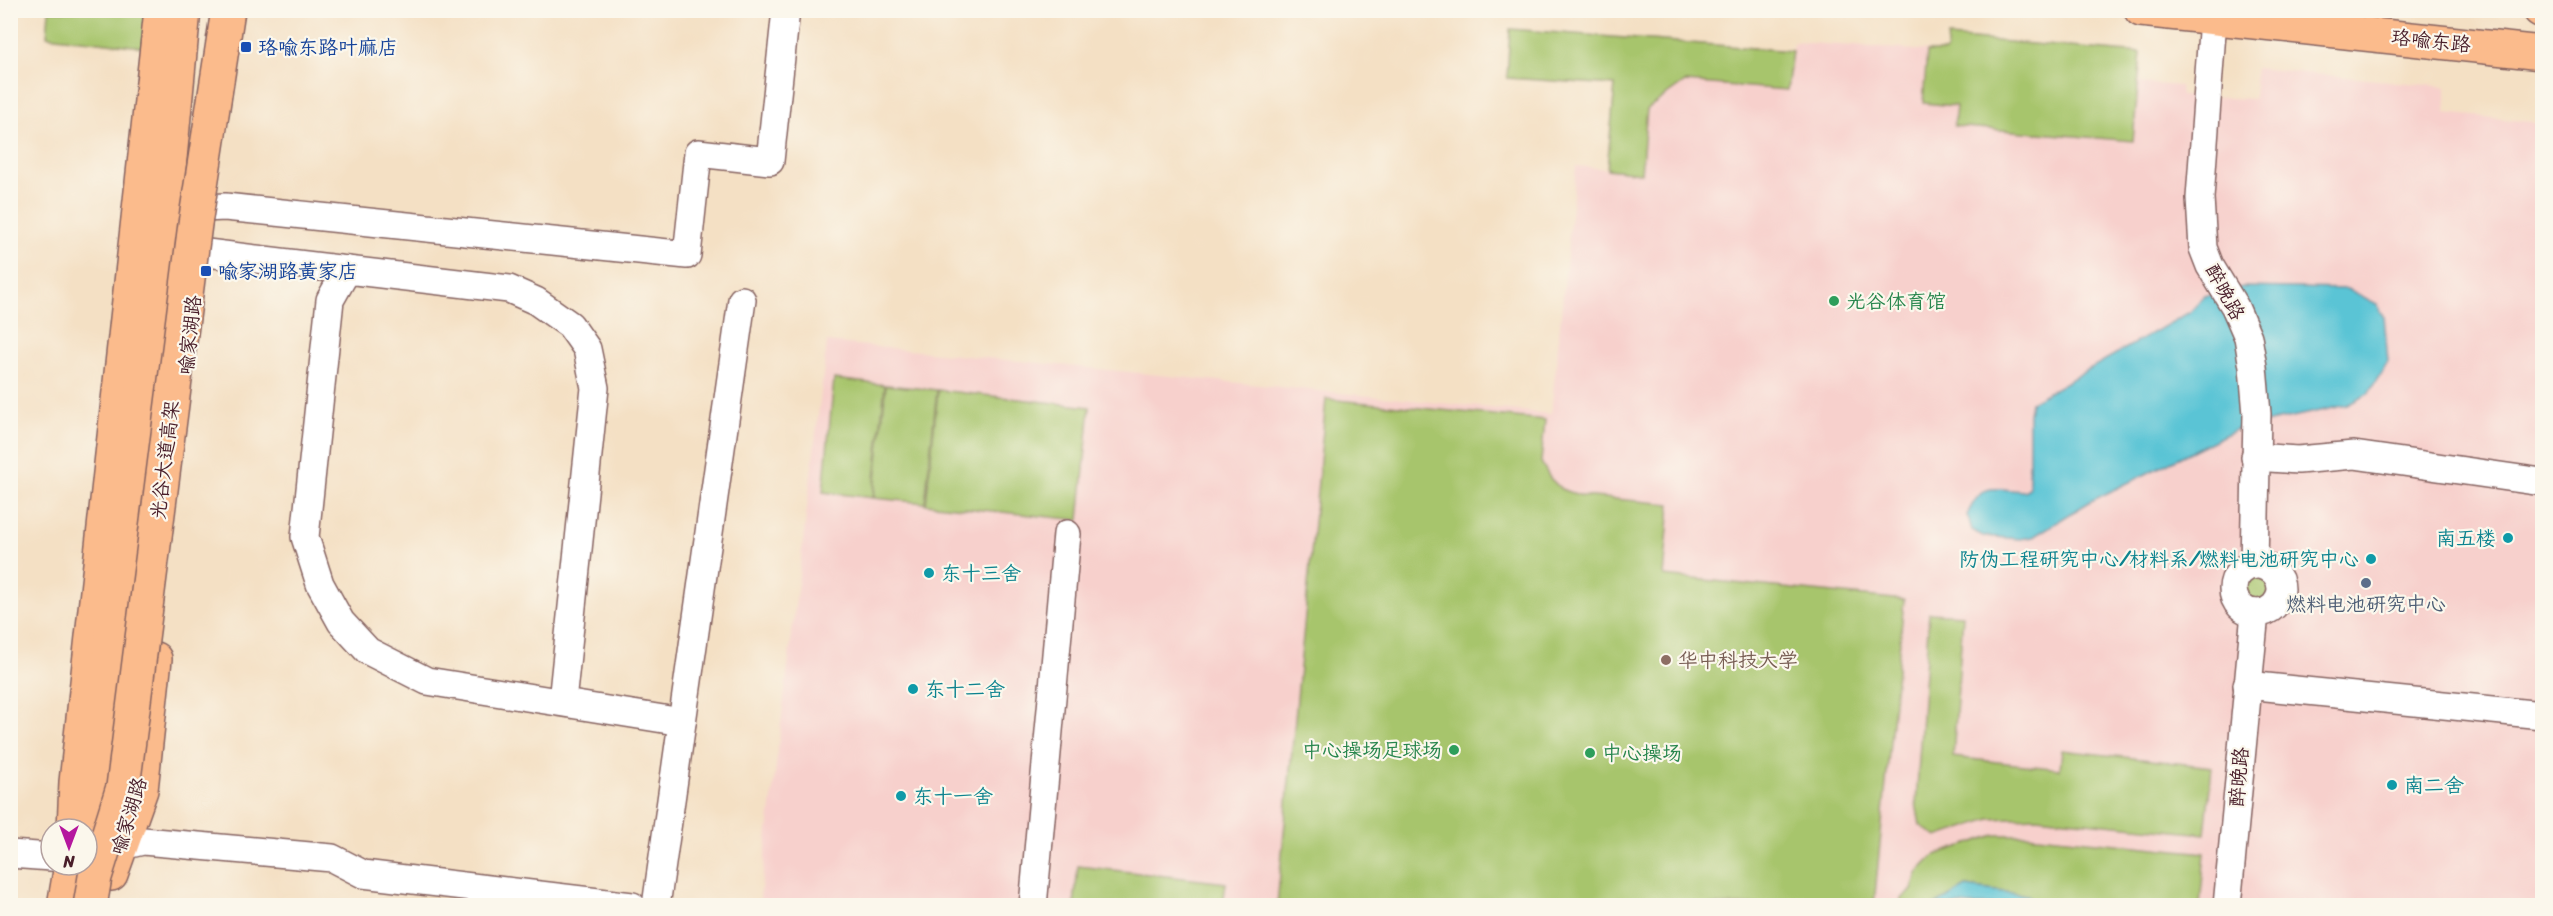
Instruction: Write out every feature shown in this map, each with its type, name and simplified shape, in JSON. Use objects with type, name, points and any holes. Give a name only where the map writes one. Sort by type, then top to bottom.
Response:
[{"type":"main road","points":[[75,817],[76,782],[161,10]]},
{"type":"main road","name":"光谷大道高架","points":[[89,817],[164,222],[184,10]]},
{"type":"main road","name":"光谷大道高架","points":[[90,906],[95,877],[123,787],[195,224],[227,10]]},
{"type":"main road","name":"喻家湖路","points":[[105,906],[110,879],[141,790],[227,10]]},
{"type":"main road","name":"珞喻东路","points":[[2141,10],[2542,53]]},
{"type":"main road","points":[[64,906],[69,877]]},
{"type":"main road","points":[[76,906],[81,877]]},
{"type":"street","points":[[204,208],[225,207],[687,255],[698,153],[770,161],[786,10]]},
{"type":"street","name":"醉晚路","points":[[2213,18],[2200,198],[2203,248],[2210,266],[2235,307],[2248,337],[2257,414],[2254,565],[2269,567],[2274,571],[2279,577],[2282,592],[2276,605],[2255,613],[2227,906]]},
{"type":"street","points":[[199,252],[509,289],[536,301],[570,325],[587,349],[595,388],[562,702]]},
{"type":"street","points":[[347,270],[330,300],[305,537],[320,584],[341,622],[368,651],[427,681],[682,722]]},
{"type":"street","points":[[656,906],[742,300]]},
{"type":"street","points":[[2255,457],[2298,460],[2354,455],[2542,482]]},
{"type":"street","points":[[1033,906],[1067,534]]},
{"type":"street","points":[[2247,685],[2542,715]]},
{"type":"street","points":[[99,852],[143,841],[332,858],[363,874],[632,906]]},
{"type":"street","points":[[10,854],[39,856]]},
{"type":"shaded area","name":"华中科技大学","points":[[1948,37],[2141,53],[2140,83],[2180,86],[2181,96],[2254,99],[2256,68],[2447,87],[2445,113],[2542,123],[2542,905],[759,906],[827,342],[1551,414],[1576,166],[1607,169],[1615,85],[1791,51],[1794,42],[1946,52]]},
{"type":"green space","points":[[49,11],[163,11],[159,49],[47,36]]},
{"type":"green space","points":[[1510,29],[1792,51],[1787,90],[1685,82],[1647,109],[1641,173],[1607,169],[1615,85],[1507,78]]},
{"type":"green space","points":[[1948,37],[2141,53],[2133,141],[1954,126],[1956,106],[1923,103],[1927,52],[1946,52]]},
{"type":"green space","points":[[834,379],[885,385],[873,498],[823,492]]},
{"type":"green space","points":[[886,385],[937,390],[925,503],[874,498]]},
{"type":"green space","points":[[938,390],[1090,407],[1079,520],[926,504]]},
{"type":"green space","name":"中心操场","points":[[1326,399],[1545,420],[1541,462],[1550,478],[1561,489],[1582,496],[1670,504],[1664,576],[1904,600],[1874,905],[1277,905]]},
{"type":"green space","points":[[2258,574],[2268,578],[2272,588],[2268,598],[2258,602],[2248,598],[2244,588],[2248,578]]},
{"type":"green space","points":[[1929,613],[1963,615],[1953,757],[2060,769],[2062,750],[2212,767],[2205,834],[2036,817],[1990,819],[1937,837],[1920,825],[1916,803]]},
{"type":"green space","points":[[1995,835],[2027,835],[2205,853],[2200,905],[2038,905],[2027,895],[1966,887],[1935,905],[1901,906],[1901,899],[1912,890],[1917,873],[1935,855]]},
{"type":"green space","points":[[1078,866],[1226,883],[1223,905],[1074,905]]},
{"type":"water","points":[[2243,287],[2348,289],[2377,304],[2384,316],[2388,362],[2368,394],[2347,405],[2237,429],[2091,501],[2033,537],[2020,539],[1983,536],[1972,530],[1967,515],[1983,492],[1995,489],[2024,491],[2029,488],[2031,402],[2190,312],[2205,296]]},
{"type":"water","points":[[1966,887],[2027,895],[2038,905],[1935,905]]},
{"type":"place","name":"珞喻东路叶麻店","points":[[246,47]]},
{"type":"place","name":"喻家湖路黄家店","points":[[206,271]]},
{"type":"place","name":"光谷体育馆","points":[[1834,301]]},
{"type":"place","name":"南五楼","points":[[2508,538]]},
{"type":"place","name":"防伪工程研究中心/材料系/燃料电池研究中心","points":[[2371,559]]},
{"type":"place","name":"东十三舍","points":[[929,573]]},
{"type":"place","name":"燃料电池研究中心","points":[[2366,583]]},
{"type":"place","name":"华中科技大学","points":[[1666,660]]},
{"type":"place","name":"东十二舍","points":[[913,689]]},
{"type":"place","name":"中心操场足球场","points":[[1454,750]]},
{"type":"place","name":"中心操场","points":[[1590,753]]},
{"type":"place","name":"南二舍","points":[[2392,785]]},
{"type":"place","name":"东十一舍","points":[[901,796]]}]
